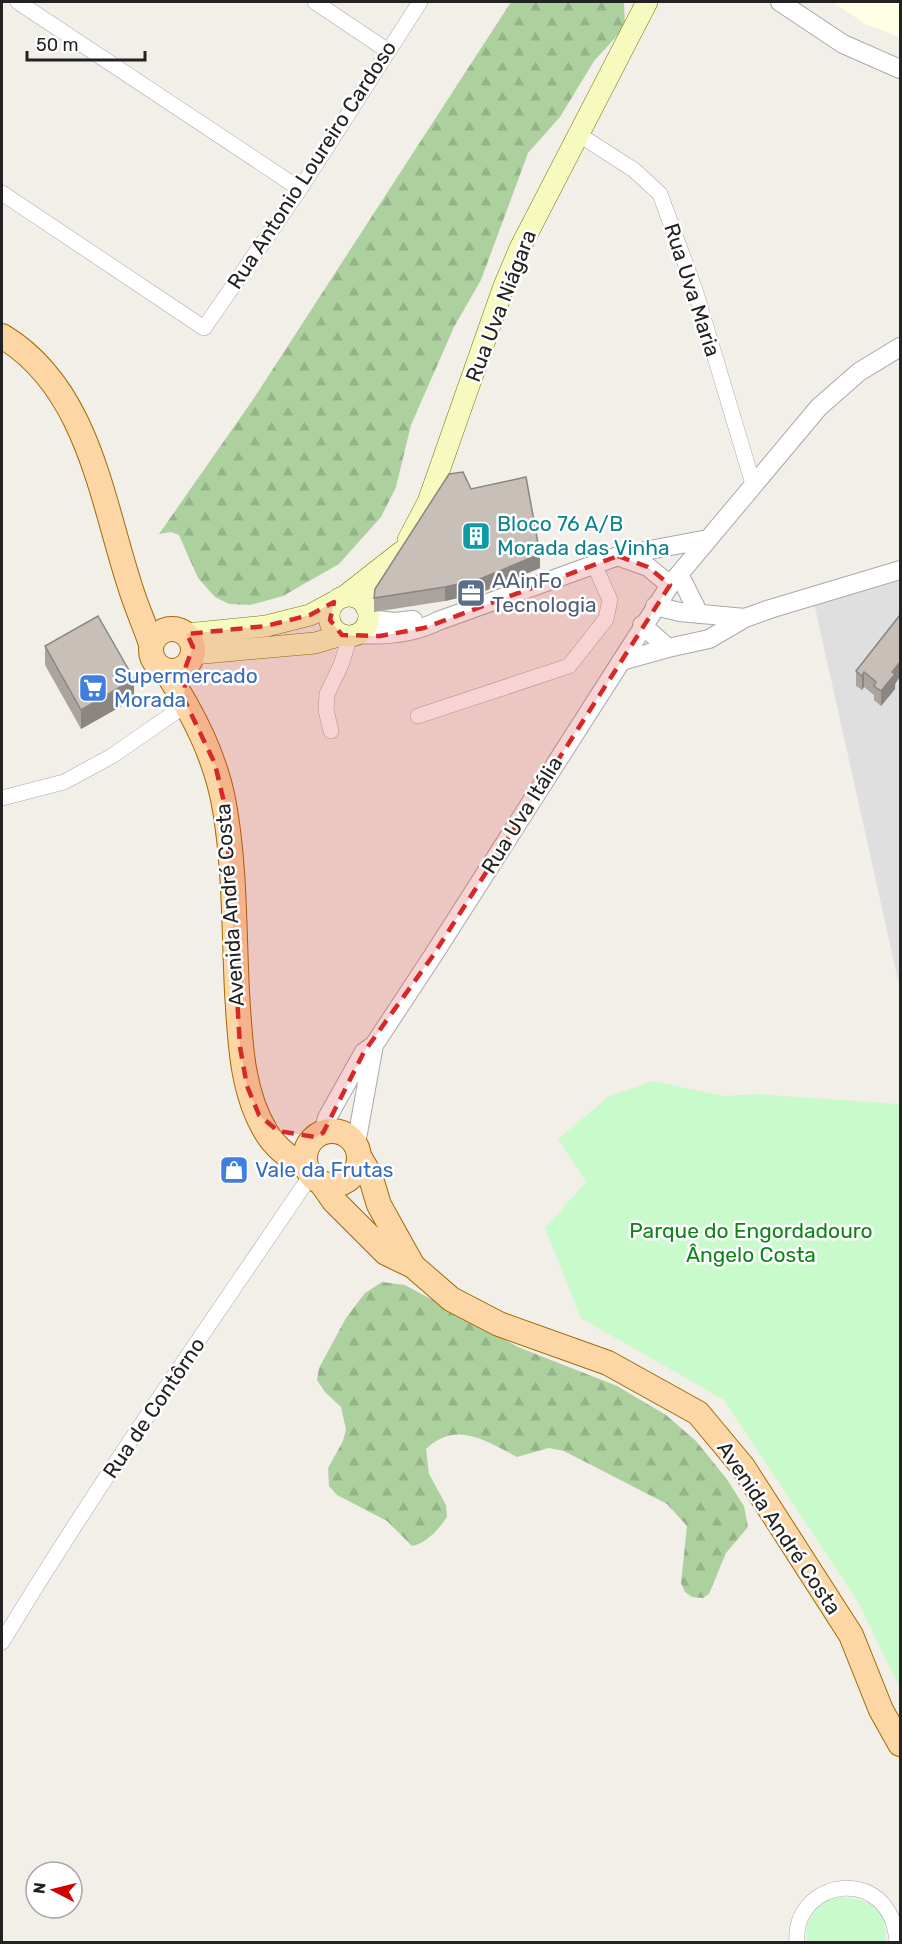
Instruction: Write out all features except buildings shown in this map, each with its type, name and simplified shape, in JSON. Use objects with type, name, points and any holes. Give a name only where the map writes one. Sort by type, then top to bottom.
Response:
[{"type":"main road","name":"Rua Uva Niágara","points":[[356,626],[413,532],[428,502],[512,267],[647,2]]},
{"type":"main road","points":[[2,336],[38,365],[63,397],[84,437],[129,586],[151,644],[154,662],[183,651],[315,643],[356,626]]},
{"type":"main road","name":"Rua Uva Niágara","points":[[183,651],[309,615],[340,599],[400,552]]},
{"type":"main road","points":[[357,598],[356,626],[332,626],[329,614],[340,599],[357,598]]},
{"type":"main road","points":[[137,603],[183,651]]},
{"type":"main road","points":[[151,644],[160,632],[174,628],[183,651]]},
{"type":"main road","name":"Avenida André Costa","points":[[183,651],[185,702],[215,764],[225,811],[231,865],[240,1047],[247,1086],[267,1133],[293,1161],[313,1176],[334,1201],[387,1253],[413,1266],[451,1299],[499,1324],[608,1363],[698,1413],[743,1467],[851,1635],[880,1710],[900,1744]]},
{"type":"main road","points":[[259,1115],[278,1131],[319,1135],[332,1131],[349,1137],[357,1150],[357,1169],[348,1180],[336,1186],[313,1176],[305,1157],[308,1146],[319,1135]]},
{"type":"main road","name":"Avenida André Costa","points":[[357,1150],[370,1175],[379,1205],[413,1266]]},
{"type":"street","points":[[18,2],[300,189]]},
{"type":"street","points":[[315,2],[388,51]]},
{"type":"street","name":"Rua Antonio Loureiro Cardoso","points":[[2,193],[204,328],[300,189],[420,2]]},
{"type":"street","points":[[780,2],[843,44],[900,69]]},
{"type":"street","name":"Rua Uva Maria","points":[[578,134],[634,170],[660,194],[695,290],[753,484]]},
{"type":"street","name":"Rua Uva Itália","points":[[319,1135],[364,1052],[374,1045],[432,957],[674,579],[819,407],[859,372],[900,347]]},
{"type":"street","points":[[331,731],[326,710],[327,694],[356,626],[380,636],[424,628],[618,556],[708,539]]},
{"type":"street","points":[[618,556],[674,579],[699,614]]},
{"type":"street","points":[[418,716],[569,666],[606,619],[610,600],[594,564]]},
{"type":"street","points":[[621,661],[709,639],[745,618],[900,570]]},
{"type":"street","points":[[655,606],[680,612],[745,618]]},
{"type":"street","points":[[642,626],[668,648]]},
{"type":"street","points":[[2,798],[64,782],[112,756],[185,702]]},
{"type":"street","name":"Rua Uva Itália","points":[[357,1150],[374,1045]]},
{"type":"street","name":"Rua de Contôrno","points":[[2,1642],[34,1589],[139,1430],[313,1176]]},
{"type":"street","points":[[797,1942],[799,1923],[806,1909],[817,1898],[832,1890],[848,1888],[863,1891],[878,1898],[889,1910],[896,1926],[897,1942]]},
{"type":"highlighted area","points":[[618,556],[648,567],[670,585],[432,957],[364,1052],[323,1133],[315,1137],[278,1131],[259,1115],[247,1086],[240,1047],[226,811],[215,764],[184,699],[186,666],[193,647],[187,634],[266,626],[310,615],[334,602],[330,620],[342,635],[380,636],[424,628]]},
{"type":"shaded area","points":[[833,2],[900,2],[900,37],[865,24]]},
{"type":"shaded area","points":[[900,578],[900,989],[814,603]]},
{"type":"green space","points":[[511,2],[624,2],[625,27],[594,61],[560,117],[528,153],[481,280],[454,327],[411,425],[396,487],[381,517],[339,564],[283,596],[250,605],[229,604],[215,597],[198,578],[179,535],[171,532],[159,534],[252,401]]},
{"type":"green space","name":"Parque do Engordadouro Ângelo Costa","points":[[652,1081],[724,1096],[755,1094],[900,1104],[900,1688],[858,1602],[724,1400],[581,1318],[545,1228],[586,1182],[558,1139],[608,1097]]},
{"type":"green space","points":[[382,1282],[405,1285],[518,1347],[617,1386],[666,1415],[696,1441],[726,1478],[744,1506],[748,1527],[726,1553],[709,1594],[703,1598],[692,1597],[685,1592],[681,1583],[687,1526],[667,1504],[564,1451],[549,1448],[517,1457],[472,1436],[449,1436],[438,1440],[426,1449],[429,1474],[446,1505],[447,1517],[428,1539],[412,1546],[387,1521],[337,1495],[329,1486],[328,1468],[343,1441],[346,1429],[341,1407],[325,1392],[317,1380],[319,1368],[346,1318],[365,1293]]},
{"type":"green space","points":[[832,1897],[855,1899],[873,1905],[883,1919],[886,1929],[885,1942],[807,1942],[809,1921],[820,1906]]},
{"type":"place","name":"Bloco 76 A/B Morada das Vinha","points":[[476,536]]},
{"type":"place","name":"AAinFo Tecnologia","points":[[471,593]]},
{"type":"place","name":"Supermercado Morada","points":[[93,688]]},
{"type":"place","name":"Vale da Frutas","points":[[234,1170]]}]
